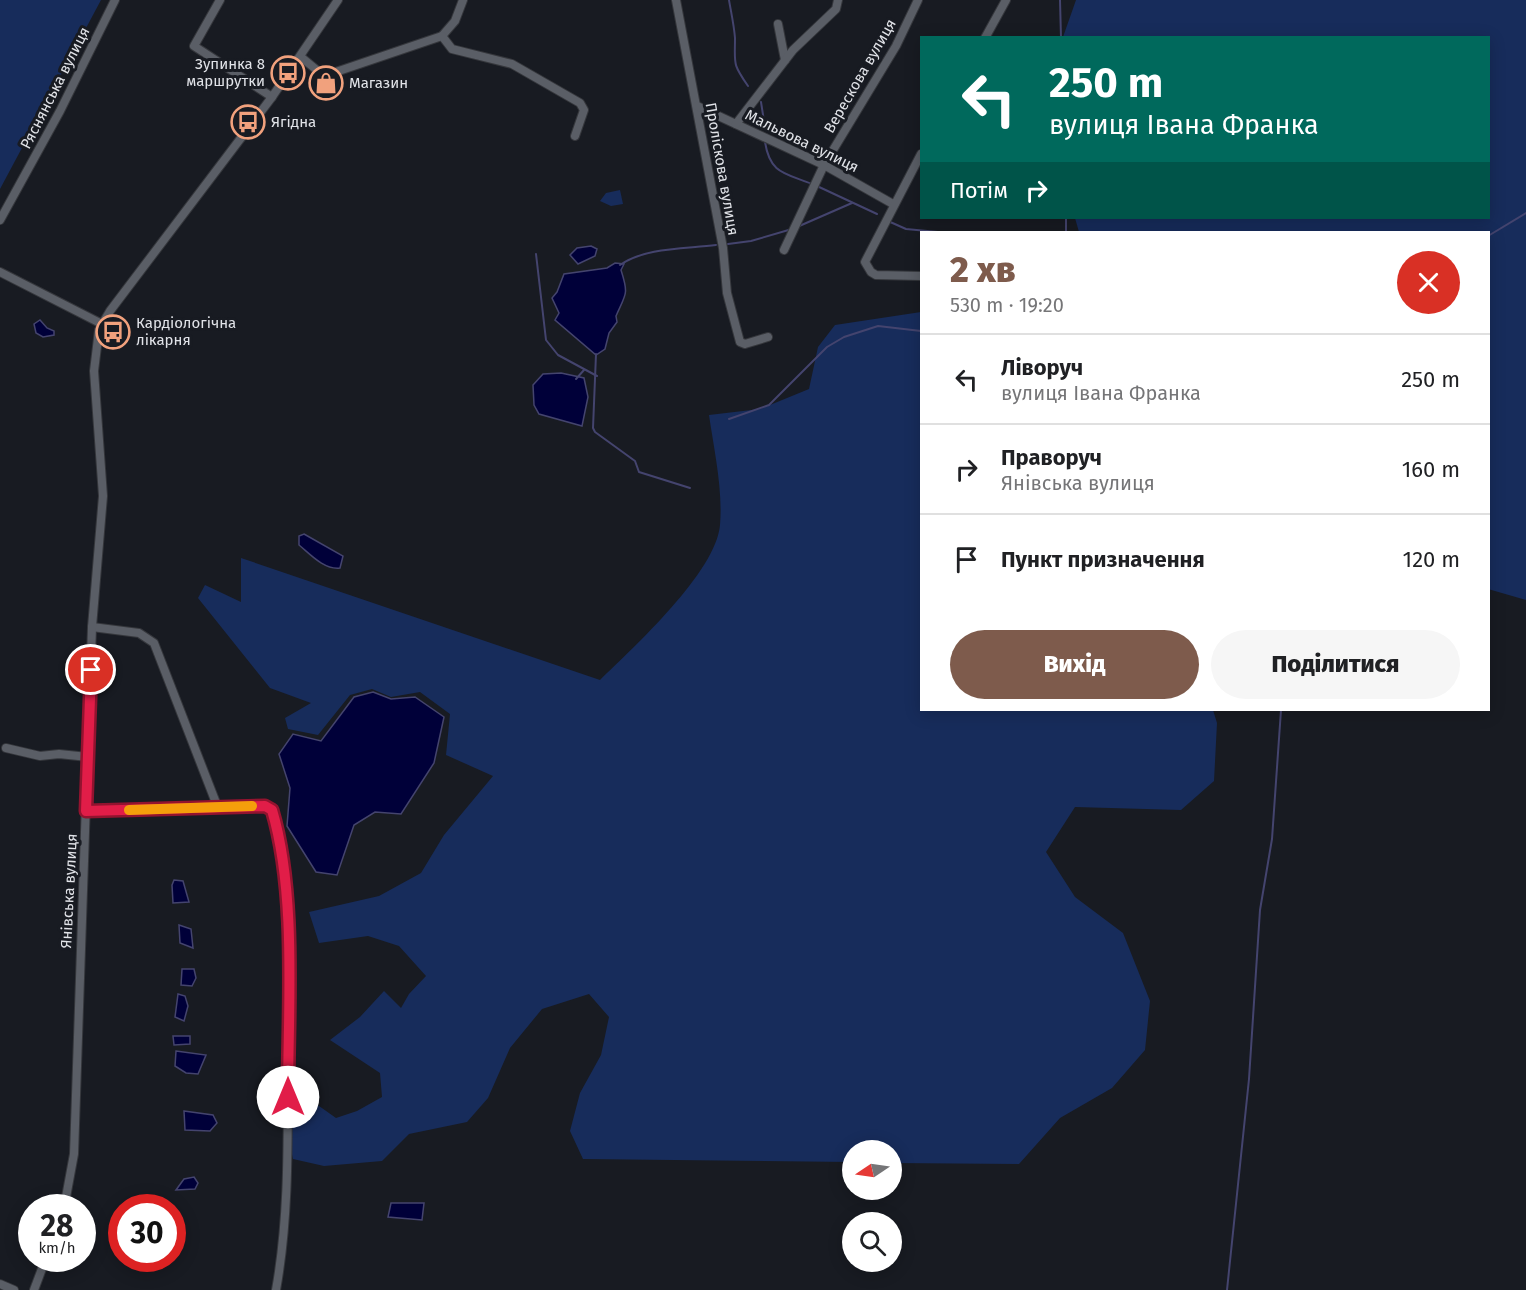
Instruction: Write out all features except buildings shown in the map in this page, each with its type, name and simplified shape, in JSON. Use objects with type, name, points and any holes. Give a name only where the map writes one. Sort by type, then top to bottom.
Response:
[{"type":"street","name":"Ряснянська вулиця","points":[[0,220],[60,111],[115,0]]},
{"type":"street","points":[[220,0],[194,46],[272,97]]},
{"type":"street","points":[[0,272],[102,324],[272,97],[339,0]]},
{"type":"street","points":[[301,57],[324,76],[442,36],[455,21],[463,0]]},
{"type":"street","name":"Проліскова вулиця","points":[[676,0],[723,248],[727,293],[740,342],[745,344],[768,337]]},
{"type":"street","points":[[736,124],[785,60],[836,9],[838,0]]},
{"type":"street","name":"Верескова вулиця","points":[[784,250],[824,165],[896,46],[918,0]]},
{"type":"street","points":[[986,36],[1006,0]]},
{"type":"street","points":[[778,24],[785,60]]},
{"type":"street","points":[[442,36],[452,49],[512,64],[580,103],[583,111],[574,136]]},
{"type":"street","name":"Мальвова вулиця","points":[[697,106],[824,165],[893,204]]},
{"type":"street","points":[[920,156],[866,257],[867,268],[876,275],[920,276]]},
{"type":"street","name":"Янівська вулиця","points":[[67,1194],[74,1154],[92,627],[103,496],[94,371],[102,324]]},
{"type":"street","points":[[92,627],[139,633],[154,644],[218,808]]},
{"type":"street","points":[[6,748],[40,756],[59,754],[88,756]]},
{"type":"street","points":[[86,811],[265,806],[272,810],[281,856],[288,929],[287,1166],[282,1257],[276,1290]]},
{"type":"street","points":[[34,1290],[41,1272]]},
{"type":"street","points":[[0,1284],[14,1290]]},
{"type":"shaded area","points":[[0,0],[101,0],[0,189]]},
{"type":"shaded area","points":[[1076,0],[1526,0],[1526,600],[1490,590],[1490,231],[1079,231],[1075,219],[1490,219],[1490,36],[1063,36]]},
{"type":"shaded area","points":[[620,190],[623,204],[611,206],[600,201],[606,193]]},
{"type":"shaded area","points":[[591,246],[597,249],[595,256],[578,264],[570,255],[577,248]]},
{"type":"shaded area","points":[[615,263],[624,264],[621,270],[625,294],[616,316],[617,322],[609,333],[605,349],[596,355],[555,320],[559,313],[552,298],[564,274],[607,268]]},
{"type":"shaded area","points":[[920,312],[920,711],[1213,711],[1217,723],[1214,781],[1181,810],[1075,807],[1046,852],[1075,897],[1123,933],[1150,1001],[1145,1050],[1112,1088],[1060,1118],[1019,1164],[902,1163],[902,1140],[842,1140],[842,1162],[583,1159],[570,1131],[580,1093],[601,1055],[609,1017],[589,994],[542,1009],[510,1048],[488,1098],[467,1122],[409,1134],[382,1161],[324,1166],[293,1159],[286,1127],[288,1084],[336,1118],[357,1111],[382,1097],[380,1073],[330,1040],[360,1017],[384,991],[401,1008],[409,994],[426,976],[399,946],[368,936],[319,943],[309,912],[379,896],[421,873],[444,835],[493,776],[446,755],[450,714],[420,692],[391,697],[372,689],[350,695],[318,735],[288,729],[285,718],[311,703],[270,688],[198,598],[205,585],[241,602],[241,558],[600,680],[671,608],[689,586],[715,544],[721,511],[718,470],[709,415],[760,409],[809,389],[818,347],[835,325]]},
{"type":"shaded area","points":[[40,320],[47,328],[54,331],[54,335],[43,337],[36,333],[34,324]]},
{"type":"shaded area","points":[[561,373],[584,378],[588,397],[582,426],[539,414],[534,405],[533,385],[543,374]]},
{"type":"shaded area","points":[[304,534],[343,556],[340,568],[328,567],[299,545],[299,536]]},
{"type":"shaded area","points":[[373,692],[391,699],[415,697],[444,717],[434,763],[401,814],[375,812],[354,825],[337,875],[316,872],[287,826],[290,788],[279,754],[293,734],[321,741],[354,697]]},
{"type":"shaded area","points":[[174,880],[183,881],[189,902],[173,903]]},
{"type":"shaded area","points":[[179,925],[191,929],[193,948],[180,943]]},
{"type":"shaded area","points":[[182,969],[194,969],[196,978],[192,986],[181,985]]},
{"type":"shaded area","points":[[178,994],[185,996],[188,1006],[184,1021],[175,1017]]},
{"type":"shaded area","points":[[173,1036],[190,1036],[190,1044],[174,1045]]},
{"type":"shaded area","points":[[176,1051],[206,1055],[198,1074],[186,1073],[175,1066]]},
{"type":"shaded area","points":[[184,1111],[213,1115],[217,1123],[210,1131],[185,1130]]},
{"type":"shaded area","points":[[194,1177],[198,1183],[195,1189],[176,1190],[184,1179]]},
{"type":"shaded area","points":[[391,1203],[424,1203],[422,1220],[388,1217]]},
{"type":"waterway","points":[[729,0],[735,33],[735,59],[739,72],[748,86]]},
{"type":"waterway","points":[[1060,0],[1061,36]]},
{"type":"waterway","points":[[761,102],[764,121]]},
{"type":"waterway","points":[[765,142],[771,161],[780,171],[812,184]]},
{"type":"waterway","points":[[817,186],[877,214]]},
{"type":"waterway","points":[[797,227],[852,203]]},
{"type":"waterway","points":[[1490,235],[1526,213]]},
{"type":"waterway","points":[[1066,219],[1066,231]]},
{"type":"waterway","points":[[888,221],[906,229],[927,231]]},
{"type":"waterway","points":[[728,244],[751,241],[792,229]]},
{"type":"waterway","points":[[620,265],[630,259],[654,252],[716,245]]},
{"type":"waterway","points":[[536,254],[546,340],[558,355],[597,376]]},
{"type":"waterway","points":[[729,419],[769,405],[827,347],[844,337],[878,326],[920,331]]},
{"type":"waterway","points":[[596,354],[593,428],[595,432],[635,461],[639,472],[690,488]]},
{"type":"waterway","points":[[576,379],[584,370]]},
{"type":"waterway","points":[[1227,1290],[1249,1079],[1260,910],[1272,839],[1281,711]]},
{"type":"slow traffic","points":[[129,810],[252,806]]},
{"type":"place","name":"Зупинка 8 маршрутки","points":[[288,73]]},
{"type":"place","name":"Магазин","points":[[326,83]]},
{"type":"place","name":"Ягідна","points":[[248,122]]},
{"type":"place","name":"Кардіологічна лікарня","points":[[113,332]]},
{"type":"route","points":[[91,670],[86,811],[265,806],[272,810],[281,856],[288,929],[288,1097]]}]
